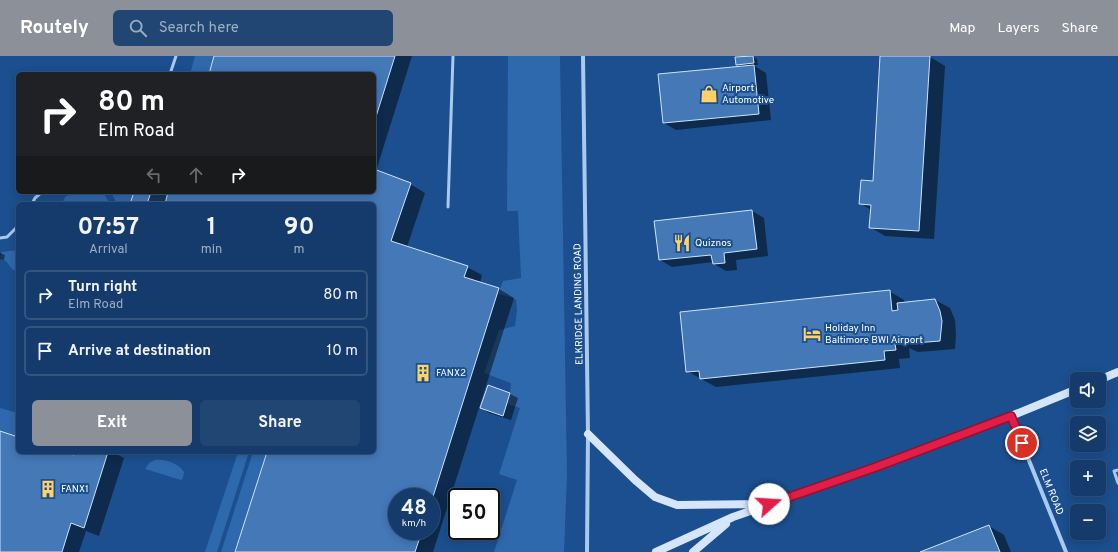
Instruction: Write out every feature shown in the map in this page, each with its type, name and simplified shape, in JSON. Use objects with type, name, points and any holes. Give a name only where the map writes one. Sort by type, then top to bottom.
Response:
[{"type":"main road","points":[[1106,377],[1118,372]]},
{"type":"main road","points":[[656,552],[734,517],[876,467],[1070,392]]},
{"type":"main road","points":[[588,434],[635,480],[655,497],[678,505],[769,504]]},
{"type":"main road","points":[[693,552],[734,517]]},
{"type":"street","name":"ELKRIDGE LANDING ROAD","points":[[583,56],[588,434],[587,552]]},
{"type":"street","name":"ELM ROAD","points":[[1011,416],[1066,552]]},
{"type":"lane","points":[[171,72],[176,56]]},
{"type":"lane","points":[[448,207],[453,56]]},
{"type":"lane","points":[[33,202],[40,194]]},
{"type":"lane","points":[[0,238],[7,237],[16,228]]},
{"type":"lane","points":[[1118,470],[1114,472],[1118,483]]},
{"type":"shaded area","points":[[195,56],[214,56],[210,72],[191,72]]},
{"type":"shaded area","points":[[508,56],[560,56],[567,475],[564,552],[494,552],[498,540],[500,540],[500,533],[517,480],[499,474],[520,408],[507,404],[511,383],[484,373],[499,330],[515,326],[517,310],[516,300],[498,294],[503,281],[521,278],[518,211],[507,211]]},
{"type":"shaded area","points":[[70,194],[104,194],[109,202],[63,202],[65,197]]},
{"type":"shaded area","points":[[112,194],[133,194],[131,202],[116,202]]},
{"type":"shaded area","points":[[150,194],[168,194],[166,202],[148,202]]},
{"type":"shaded area","points":[[16,250],[16,271],[12,269],[6,261],[0,258],[2,252]]},
{"type":"shaded area","points":[[0,408],[16,412],[16,436],[0,431]]},
{"type":"shaded area","points":[[237,454],[248,454],[217,552],[205,552]]},
{"type":"shaded area","points":[[252,454],[266,454],[235,552],[221,552]]},
{"type":"shaded area","points":[[155,460],[163,460],[175,464],[184,472],[183,478],[181,480],[145,469],[149,463]]},
{"type":"building","points":[[214,56],[395,56],[376,117],[376,72],[210,72]]},
{"type":"building","points":[[753,56],[754,63],[736,65],[735,57]]},
{"type":"building","points":[[880,56],[930,56],[919,231],[869,228],[871,205],[859,204],[861,180],[873,181]]},
{"type":"building","name":"Airport Automotive","points":[[754,65],[759,114],[663,123],[658,74]]},
{"type":"building","name":"FANX2","points":[[376,170],[411,183],[391,241],[468,266],[464,277],[499,288],[436,488],[388,488],[388,540],[419,540],[415,552],[235,552],[266,454],[376,454],[376,202],[166,202],[168,194],[376,194]]},
{"type":"building","points":[[133,194],[150,194],[148,202],[131,202]]},
{"type":"building","points":[[752,210],[757,249],[724,253],[725,263],[713,264],[711,255],[659,260],[654,221]]},
{"type":"building","name":"Holiday Inn Baltimore BWI Airport","points":[[890,290],[892,311],[898,310],[897,303],[935,299],[942,321],[940,341],[902,344],[901,336],[894,337],[896,350],[884,351],[885,360],[700,379],[699,371],[686,372],[680,312]]},
{"type":"building","points":[[488,385],[510,393],[503,416],[480,408]]},
{"type":"building","name":"FANX1","points":[[0,431],[16,436],[16,454],[107,454],[84,528],[71,523],[62,552],[0,552]]},
{"type":"building","points":[[989,525],[1000,552],[920,552]]},
{"type":"place","name":"Airport Automotive","points":[[709,94]]},
{"type":"place","name":"Quiznos","points":[[682,243]]},
{"type":"place","name":"Holiday Inn Baltimore BWI Airport","points":[[812,334]]},
{"type":"place","name":"FANX2","points":[[423,373]]},
{"type":"place","name":"FANX1","points":[[48,489]]},
{"type":"route","points":[[769,504],[876,467],[1011,416],[1022,443]]}]
